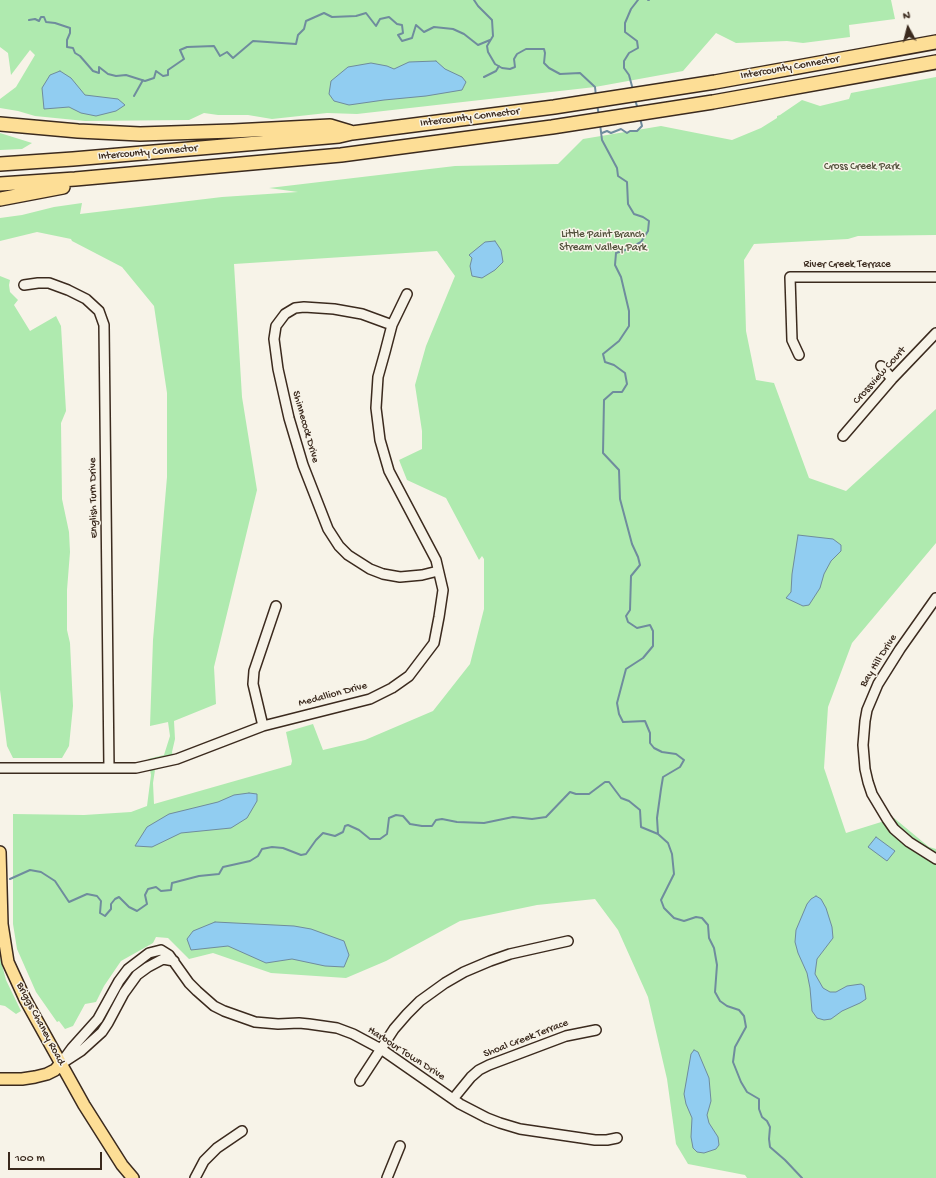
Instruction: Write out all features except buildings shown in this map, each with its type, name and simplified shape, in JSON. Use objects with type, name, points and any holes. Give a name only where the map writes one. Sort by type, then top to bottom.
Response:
[{"type":"highway","name":"Intercounty Connector","points":[[0,164],[339,136],[352,132],[554,107],[715,82],[936,42]]},
{"type":"highway","name":"Intercounty Connector","points":[[0,184],[341,155],[552,127],[713,102],[936,62]]},
{"type":"highway","points":[[0,124],[78,131],[140,134],[233,132],[330,126],[352,132]]},
{"type":"highway","points":[[0,199],[131,174]]},
{"type":"main road","name":"Briggs Chaney Road","points":[[0,852],[2,924],[8,962],[25,999],[86,1109],[122,1165],[133,1178]]},
{"type":"main road","points":[[0,1079],[22,1079],[47,1074],[55,1070],[61,1063]]},
{"type":"street","name":"River Creek Terrace","points":[[799,355],[792,340],[790,277],[936,276]]},
{"type":"street","name":"English Turn Drive","points":[[24,285],[38,282],[49,283],[68,290],[86,299],[99,311],[104,325],[109,768]]},
{"type":"street","name":"Medallion Drive","points":[[0,768],[136,768],[177,759],[263,726],[370,699],[392,688],[409,676],[434,643],[443,590],[436,560],[389,471],[380,440],[376,408],[378,377],[392,325],[407,294]]},
{"type":"street","name":"Shinnecock Drive","points":[[392,325],[362,314],[334,309],[304,307],[295,308],[286,314],[276,326],[274,339],[278,369],[289,418],[302,465],[328,529],[339,546],[348,555],[370,569],[383,574],[400,577],[422,575],[438,571]]},
{"type":"street","name":"Crossview Court","points":[[843,436],[936,333]]},
{"type":"street","points":[[881,366],[892,380]]},
{"type":"street","name":"Bay Hill Drive","points":[[936,598],[900,649],[878,684],[867,710],[863,745],[865,769],[868,782],[872,794],[886,818],[894,829],[909,842],[936,859]]},
{"type":"street","points":[[263,726],[253,684],[254,671],[276,606]]},
{"type":"street","points":[[360,1081],[394,1029],[420,1001],[445,983],[477,965],[510,954],[568,940]]},
{"type":"street","points":[[61,1063],[98,1019],[119,981],[128,969],[149,952],[161,950],[167,953],[174,961]]},
{"type":"street","points":[[61,1063],[75,1056],[92,1042],[108,1023],[124,993],[137,975],[148,967],[164,959],[174,961]]},
{"type":"street","name":"Harbour Town Drive","points":[[174,961],[189,983],[214,1006],[255,1022],[278,1024],[299,1022],[337,1028],[357,1036],[381,1049],[453,1099],[487,1118],[520,1129],[594,1140],[617,1138]]},
{"type":"street","name":"Shoal Creek Terrace","points":[[453,1099],[471,1077],[479,1070],[489,1065],[566,1036],[596,1030]]},
{"type":"street","points":[[85,1034],[92,1042]]},
{"type":"street","points":[[195,1178],[204,1161],[217,1148],[242,1131]]},
{"type":"street","points":[[387,1178],[400,1146]]},
{"type":"green space","points":[[0,0],[891,0],[895,19],[849,25],[850,37],[803,43],[787,41],[736,43],[716,33],[683,71],[595,87],[357,114],[327,113],[272,119],[248,115],[218,115],[204,113],[189,120],[85,121],[35,116],[0,108],[0,99],[16,87],[35,55],[30,50],[11,75],[8,53],[0,47]]},
{"type":"green space","points":[[936,77],[936,235],[858,236],[848,239],[754,244],[744,260],[746,331],[756,380],[774,383],[809,478],[846,491],[936,409],[936,543],[852,643],[828,707],[824,768],[846,833],[894,818],[929,847],[936,849],[936,1178],[747,1178],[745,1175],[688,1164],[676,1144],[667,1079],[648,997],[618,930],[595,899],[537,905],[460,921],[386,961],[346,978],[271,973],[213,953],[189,959],[168,938],[156,937],[153,943],[121,961],[104,986],[96,1002],[85,1004],[73,1026],[65,1029],[59,1021],[57,1022],[36,992],[17,949],[13,924],[13,814],[84,815],[131,812],[147,806],[151,775],[148,759],[164,755],[170,736],[168,722],[150,726],[153,640],[167,477],[167,393],[154,306],[122,267],[72,241],[71,239],[37,232],[0,241],[0,218],[82,203],[80,214],[222,197],[298,192],[269,188],[455,166],[558,164],[583,139],[661,126],[732,140],[761,128],[802,100],[820,106],[849,99],[851,93]],"holes":[[[437,251],[455,276],[426,346],[415,385],[422,431],[422,449],[399,460],[407,480],[446,498],[479,560],[482,556],[484,559],[484,609],[470,664],[433,711],[365,740],[323,750],[313,724],[286,732],[292,761],[291,765],[154,804],[153,783],[155,770],[175,763],[172,752],[175,739],[174,721],[216,704],[214,667],[257,490],[242,397],[234,264]]]},
{"type":"green space","points":[[0,133],[32,143],[22,149],[0,150]]},
{"type":"green space","points":[[0,276],[10,280],[10,292],[18,300],[14,305],[30,331],[56,316],[61,326],[66,411],[61,423],[62,499],[69,532],[70,552],[67,590],[67,630],[70,643],[73,706],[69,746],[62,758],[13,758],[7,746],[0,690]]},
{"type":"green space","points":[[0,957],[6,980],[21,1011],[16,1014],[5,1006],[0,1005]]},
{"type":"water","points":[[436,61],[445,69],[462,77],[466,82],[462,90],[426,96],[349,105],[334,101],[329,94],[331,81],[348,67],[371,63],[394,69],[409,62]]},
{"type":"water","points":[[60,71],[71,78],[85,95],[118,99],[125,105],[116,111],[96,116],[81,113],[69,107],[44,109],[42,88],[50,75]]},
{"type":"water","points":[[495,241],[501,250],[503,262],[495,270],[482,278],[472,276],[470,266],[472,258],[469,255],[485,242]]},
{"type":"water","points":[[798,535],[833,539],[841,545],[841,551],[831,561],[824,574],[820,588],[809,605],[803,606],[786,598],[791,592],[792,574]]},
{"type":"water","points":[[249,793],[257,794],[257,801],[247,818],[231,828],[181,833],[152,847],[135,846],[147,827],[169,814],[218,802],[234,795]]},
{"type":"water","points":[[876,837],[895,851],[887,861],[868,847]]},
{"type":"water","points":[[816,896],[821,899],[826,908],[832,927],[833,938],[817,959],[815,974],[823,988],[830,992],[836,992],[847,986],[861,984],[864,986],[866,999],[842,1011],[831,1019],[824,1020],[817,1018],[812,1011],[807,973],[795,942],[796,930],[807,904]]},
{"type":"water","points":[[215,922],[294,926],[311,929],[344,941],[349,955],[344,967],[325,966],[292,959],[266,963],[228,946],[191,950],[187,939],[193,931]]},
{"type":"water","points":[[694,1050],[698,1052],[709,1078],[711,1101],[707,1115],[709,1123],[718,1137],[719,1145],[716,1149],[704,1153],[697,1152],[693,1148],[691,1137],[692,1118],[686,1104],[684,1094],[691,1054]]},
{"type":"waterway","points":[[474,0],[492,20],[493,36],[487,46],[488,52],[495,64],[502,68],[510,69],[515,67],[514,59],[517,54],[526,49],[544,49],[544,63],[549,68],[560,74],[580,73],[595,87],[596,96]]},
{"type":"waterway","points":[[633,90],[629,75],[624,68],[624,61],[629,53],[638,48],[637,41],[625,32],[625,23],[631,9],[638,0]]},
{"type":"waterway","points":[[29,20],[35,19],[39,21],[41,17],[44,17],[46,22],[55,23],[70,28],[67,47],[73,48],[75,53],[80,56],[93,71],[99,73],[99,67],[108,74],[116,76],[126,75],[145,81],[154,78],[156,71],[163,76],[168,75],[168,70],[184,59],[180,50],[187,47],[214,46],[220,56],[227,52],[233,58],[253,41],[296,44],[298,35],[304,29],[306,21],[324,13],[332,17],[356,16],[366,13],[376,26],[380,19],[389,17],[397,24],[402,25],[403,33],[398,35],[402,41],[412,38],[416,25],[424,32],[434,27],[453,29],[464,34],[478,45],[490,40]]},
{"type":"waterway","points":[[484,77],[496,71],[499,66]]},
{"type":"waterway","points":[[134,96],[143,80]]},
{"type":"waterway","points":[[635,100],[638,109]]},
{"type":"waterway","points":[[597,104],[599,116]]},
{"type":"waterway","points":[[602,133],[607,131],[611,133],[621,129],[627,133],[630,131],[637,131],[642,126],[640,118]]},
{"type":"waterway","points":[[600,124],[602,140],[617,168],[618,176],[627,182],[628,204],[634,214],[649,221],[648,231],[641,242],[616,253],[615,265],[621,277],[629,311],[629,326],[619,341],[603,354],[605,362],[614,365],[625,373],[627,384],[622,392],[613,392],[604,400],[603,453],[619,470],[620,499],[632,544],[640,565],[631,576],[630,610],[626,616],[628,622],[637,628],[650,625],[653,631],[653,646],[643,658],[626,669],[617,703],[619,714],[623,722],[645,721],[650,733],[650,743],[654,748],[662,752],[676,754],[684,760],[680,767],[663,777],[661,789],[657,818],[658,834],[668,843],[672,854],[674,874],[661,900],[664,908],[674,918],[684,921],[696,917],[702,918],[708,925],[709,938],[714,948],[717,965],[715,992],[720,1001],[727,1006],[739,1010],[744,1016],[746,1027],[735,1047],[733,1062],[741,1082],[747,1092],[759,1099],[759,1109],[762,1117],[767,1121],[770,1127],[770,1147],[802,1178]]},
{"type":"waterway","points":[[10,879],[30,870],[41,872],[55,881],[69,902],[87,894],[97,896],[101,901],[100,913],[105,916],[111,909],[111,904],[119,897],[129,907],[137,911],[147,904],[145,895],[148,889],[156,887],[161,891],[171,890],[172,883],[199,876],[219,874],[223,867],[250,861],[258,856],[262,849],[272,847],[283,848],[301,855],[306,854],[323,833],[335,836],[343,832],[345,826],[348,825],[359,830],[370,839],[380,839],[387,834],[389,818],[396,815],[403,816],[410,824],[422,826],[432,826],[436,820],[442,819],[457,822],[484,823],[513,817],[532,819],[546,817],[570,792],[576,794],[589,794],[605,782],[609,782],[621,798],[629,801],[640,810],[641,827],[658,834]]},
{"type":"park label","name":"Cross Creek Park","points":[[862,167]]},
{"type":"park label","name":"Little Paint Branch Stream Valley Park","points":[[603,241]]}]
